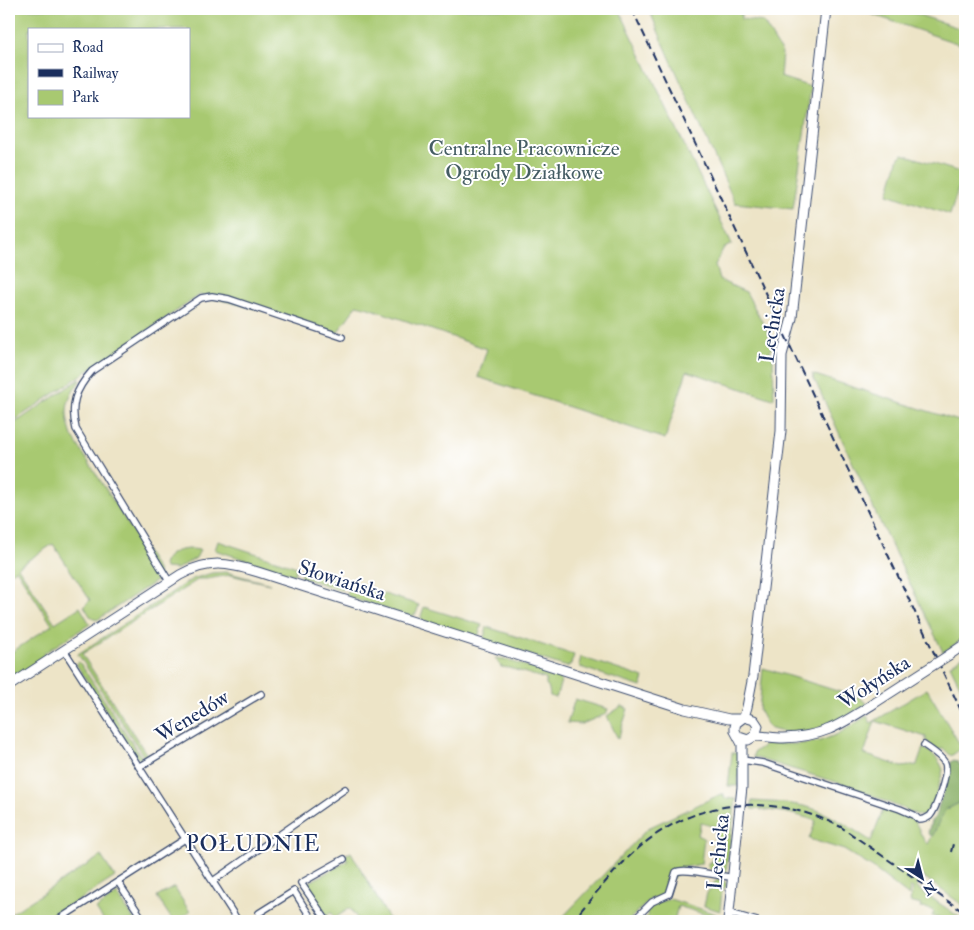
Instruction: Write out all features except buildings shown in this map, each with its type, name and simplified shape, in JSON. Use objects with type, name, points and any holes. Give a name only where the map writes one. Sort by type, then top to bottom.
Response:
[{"type":"main road","name":"Lechicka","points":[[742,718],[747,708],[753,676],[781,431],[782,355],[792,318],[826,9]]},
{"type":"main road","name":"Słowiańska","points":[[9,686],[186,571],[205,565],[225,563],[688,710],[724,724],[737,734]]},
{"type":"main road","name":"Wołyńska","points":[[753,738],[797,737],[814,735],[830,729],[873,704],[965,644]]},
{"type":"main road","name":"Lechicka","points":[[753,676],[756,723]]},
{"type":"main road","name":"Słowiańska","points":[[688,710],[729,719],[742,718]]},
{"type":"main road","points":[[748,717],[756,723],[753,738],[745,740],[737,734],[736,722],[742,718],[748,717]]},
{"type":"main road","name":"Wołyńska","points":[[756,723],[782,734],[797,737]]},
{"type":"main road","name":"Lechicka","points":[[728,917],[744,760],[742,744],[737,734]]},
{"type":"main road","name":"Lechicka","points":[[744,760],[753,738]]},
{"type":"street","points":[[170,581],[76,429],[73,417],[74,404],[83,381],[92,371],[201,298],[212,296],[229,299],[342,337]]},
{"type":"street","name":"Wenedów","points":[[64,650],[238,921]]},
{"type":"street","name":"Wenedów","points":[[139,767],[261,694]]},
{"type":"street","points":[[744,760],[762,762],[900,809],[914,815],[919,820],[924,820],[932,814],[940,793],[946,768],[938,755],[924,745]]},
{"type":"street","points":[[212,881],[345,789]]},
{"type":"street","points":[[56,921],[185,839]]},
{"type":"street","points":[[327,921],[301,884],[344,860]]},
{"type":"street","points":[[633,921],[652,902],[669,894],[678,870],[732,877]]},
{"type":"street","points":[[118,882],[144,921]]},
{"type":"street","points":[[259,913],[294,891],[313,921]]},
{"type":"street","points":[[728,917],[757,921]]},
{"type":"green space","name":"Centralne Pracownicze Ogrody Działkowe","points":[[9,9],[619,9],[732,244],[723,249],[715,265],[719,280],[746,292],[773,342],[770,352],[773,353],[774,397],[773,399],[687,371],[665,439],[478,377],[487,349],[372,309],[357,305],[337,333],[298,319],[200,295],[9,424]]},
{"type":"green space","points":[[649,9],[741,9],[741,19],[763,22],[782,53],[780,77],[811,87],[793,209],[735,203]]},
{"type":"green space","points":[[856,9],[901,9],[965,30],[965,46]]},
{"type":"green space","points":[[903,154],[963,173],[950,215],[888,194],[899,157]]},
{"type":"green space","points":[[812,374],[965,423],[965,638],[943,652],[878,518]]},
{"type":"green space","points":[[80,379],[67,407],[72,436],[158,571],[159,576],[156,581],[97,620],[90,616],[84,606],[90,600],[53,544],[18,567],[55,623],[80,607],[90,624],[44,653],[47,658],[9,682],[9,654],[52,625],[16,569],[9,574],[9,427]]},
{"type":"green space","points":[[218,541],[297,567],[294,575],[215,550]]},
{"type":"green space","points":[[192,549],[200,550],[196,558],[177,569],[165,568],[163,565],[174,552]]},
{"type":"green space","points":[[303,568],[344,581],[342,590],[300,577]]},
{"type":"green space","points":[[226,572],[270,584],[230,575],[199,579],[82,654],[149,758],[146,760],[78,654],[192,579],[212,573]]},
{"type":"green space","points":[[350,583],[419,605],[416,614],[411,617],[348,597]]},
{"type":"green space","points":[[424,607],[482,625],[478,637],[476,638],[422,620],[421,616]]},
{"type":"green space","points":[[487,627],[574,655],[571,664],[567,667],[485,641],[484,637]]},
{"type":"green space","points":[[965,655],[965,696],[950,665]]},
{"type":"green space","points":[[581,657],[644,678],[641,687],[580,667]]},
{"type":"green space","points":[[495,658],[504,659],[558,676],[561,681],[556,698],[550,696],[546,679],[501,667]]},
{"type":"green space","points":[[79,662],[144,761],[136,757],[76,664]]},
{"type":"green space","points":[[763,668],[860,698],[867,704],[832,724],[808,732],[783,732],[769,728],[759,710]]},
{"type":"green space","points":[[927,689],[962,748],[951,756],[943,748],[937,751],[926,741],[926,737],[875,721],[864,754],[902,767],[917,765],[923,748],[935,757],[943,770],[932,810],[925,816],[920,816],[852,787],[753,757],[754,752],[766,744],[799,744],[820,741],[838,734],[867,716],[871,723]]},
{"type":"green space","points":[[575,699],[608,709],[606,714],[582,724],[567,723]]},
{"type":"green space","points":[[622,706],[628,709],[618,739],[607,716]]},
{"type":"green space","points":[[732,753],[740,753],[738,786],[728,786]]},
{"type":"green space","points":[[953,760],[957,761],[965,771],[965,800],[945,810],[932,837],[928,833],[931,821],[935,817]]},
{"type":"green space","points":[[724,794],[724,798],[736,799],[726,872],[713,872],[708,867],[708,863],[712,862],[716,827],[701,823],[698,835],[704,839],[701,864],[681,868],[673,878],[669,877],[666,888],[668,890],[667,893],[651,899],[628,921],[559,921],[648,828]]},
{"type":"green space","points":[[965,800],[965,907],[920,874],[917,888],[965,921],[947,921],[932,916],[934,912],[931,909],[920,908],[921,905],[910,902],[913,888],[910,887],[909,896],[873,868],[844,850],[809,839],[816,821],[784,812],[751,809],[752,801],[787,803],[808,807],[836,819],[871,841],[883,809],[910,818],[928,844],[945,810]]},
{"type":"green space","points":[[351,852],[390,921],[359,921],[350,908],[335,918],[331,912],[326,915],[308,889],[308,883],[348,861],[345,855]]},
{"type":"green space","points":[[101,856],[115,877],[50,919],[43,918],[42,916],[39,918],[42,921],[9,921],[9,915]]},
{"type":"green space","points":[[717,879],[724,881],[727,885],[722,891],[720,911],[704,906],[707,893]]},
{"type":"green space","points":[[174,887],[190,912],[173,921],[157,897]]},
{"type":"green space","points":[[117,894],[135,921],[104,921],[96,909]]},
{"type":"green space","points":[[670,899],[716,914],[716,918],[678,906],[674,921],[642,921],[648,915],[645,912],[655,903]]},
{"type":"railway","points":[[632,9],[965,719]]},
{"type":"railway","points":[[572,921],[622,863],[664,829],[688,817],[713,809],[738,805],[764,805],[790,809],[816,816],[841,827],[965,913]]},
{"type":"railway","points":[[951,852],[953,844]]},
{"type":"district","name":"POŁUDNIE","points":[[253,843]]}]
